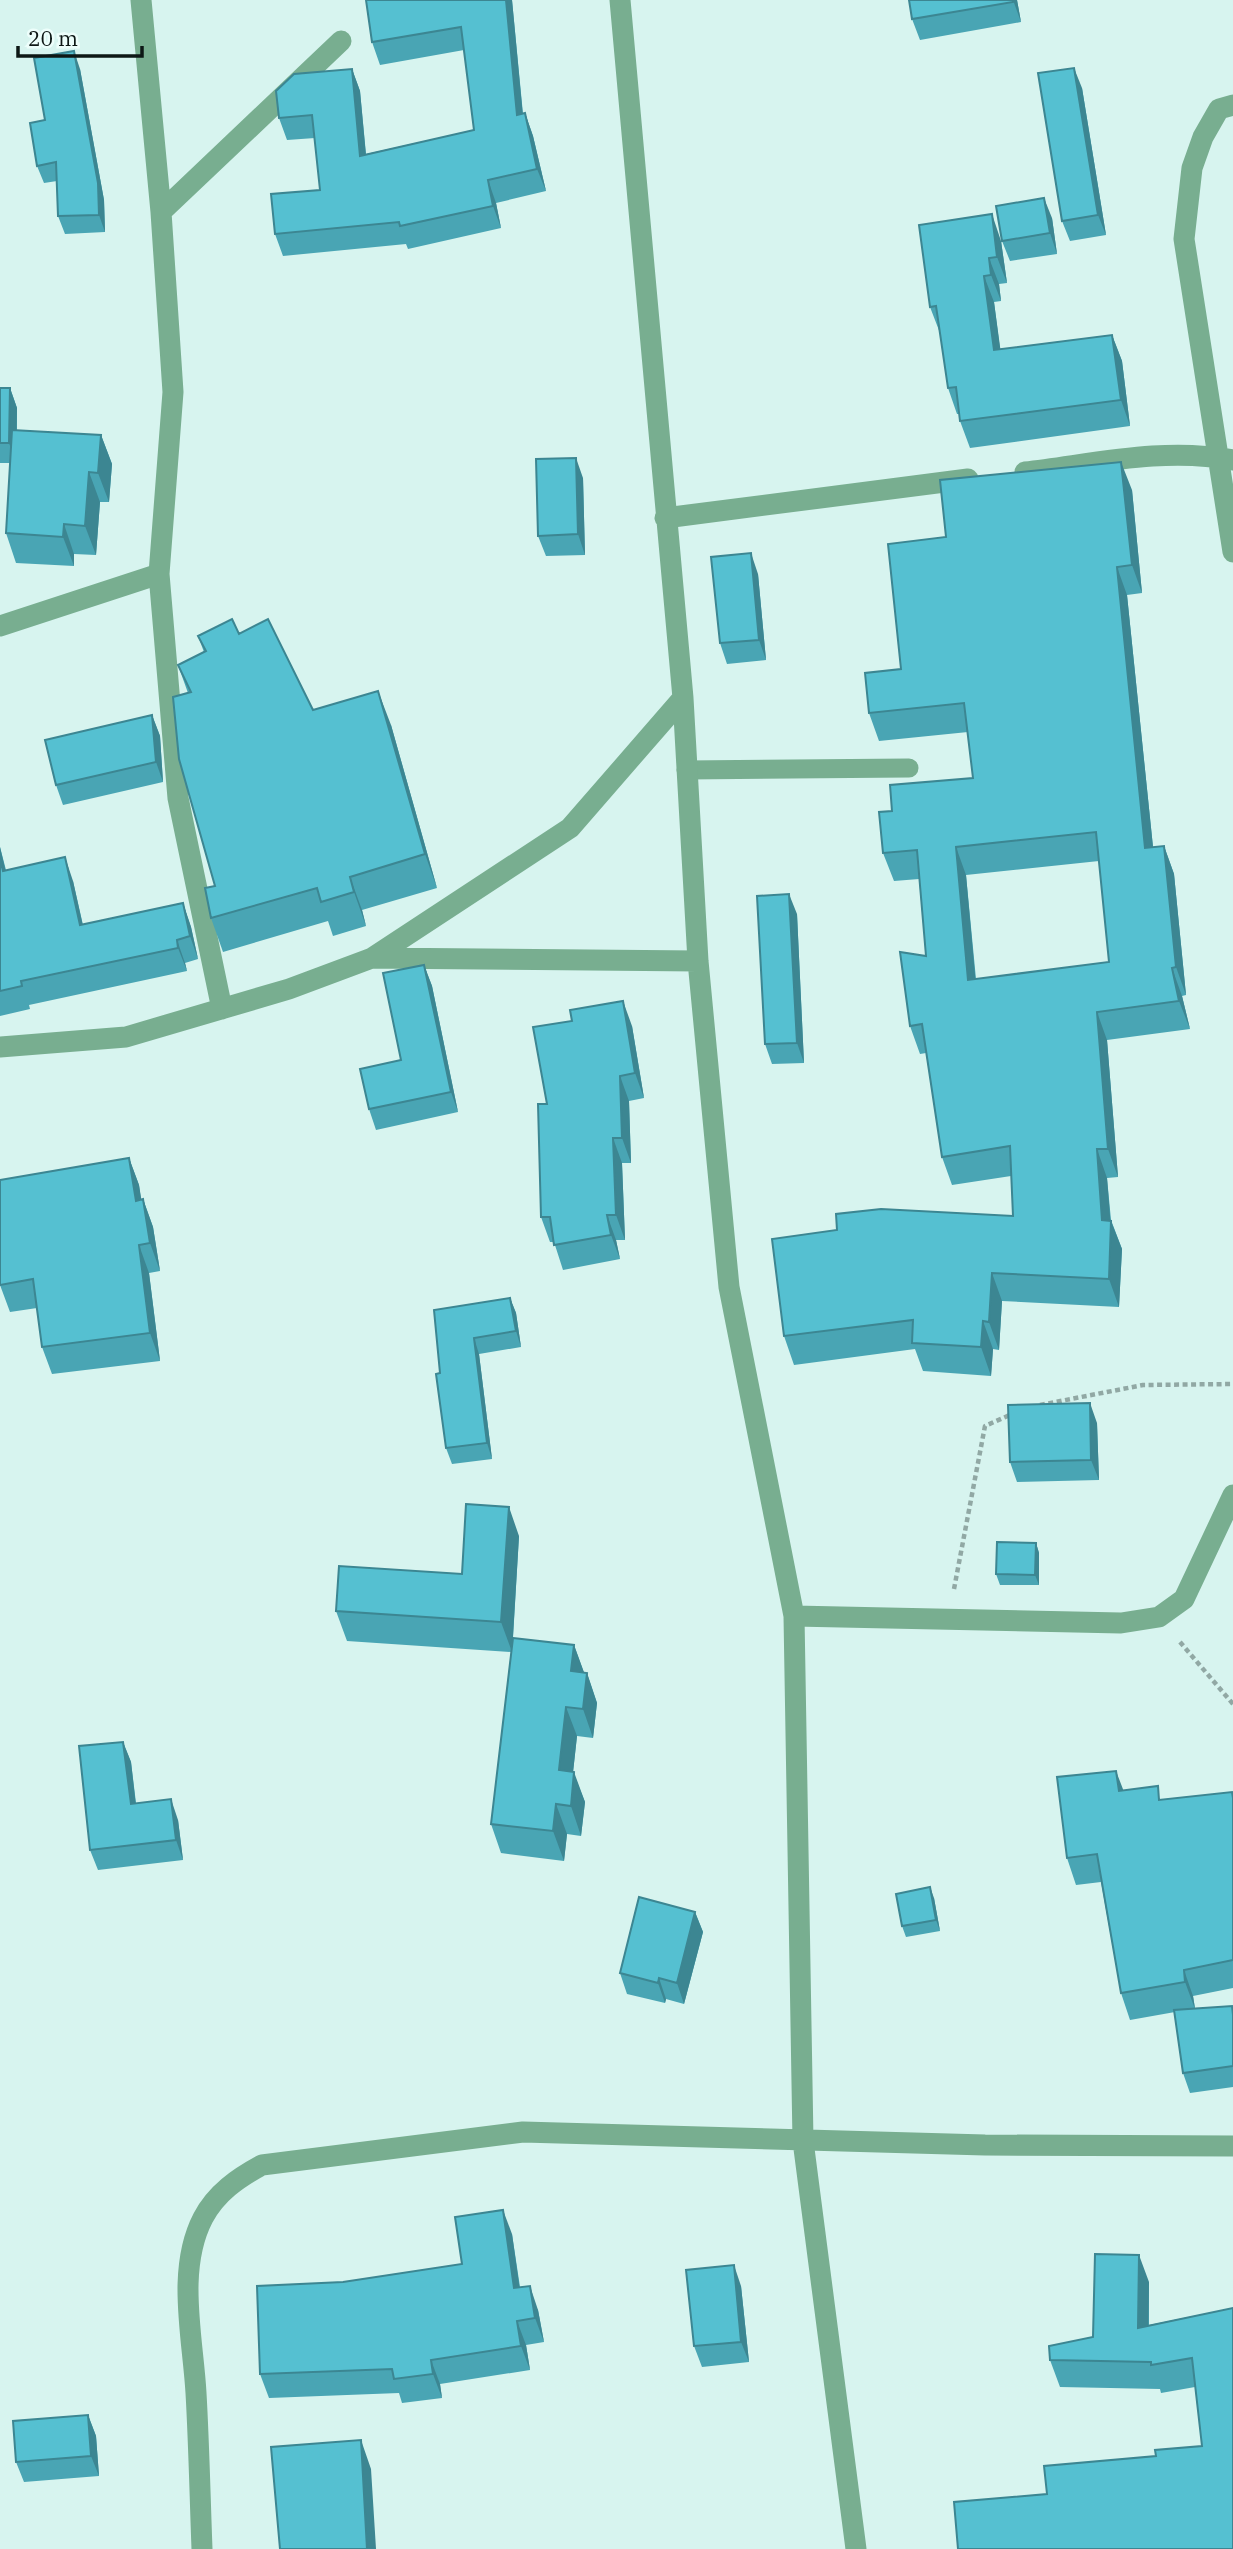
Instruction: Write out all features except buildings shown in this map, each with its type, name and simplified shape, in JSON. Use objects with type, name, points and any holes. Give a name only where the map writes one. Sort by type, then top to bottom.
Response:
[{"type":"street","points":[[141,0],[162,212],[173,392],[159,573],[178,798],[222,1009]]},
{"type":"street","points":[[620,0],[683,698],[698,961],[729,1287],[794,1616],[803,2141],[856,2549]]},
{"type":"street","points":[[162,212],[341,41]]},
{"type":"street","points":[[1233,105],[1219,109],[1203,137],[1192,168],[1184,239],[1225,458],[1233,552]]},
{"type":"street","points":[[1010,474],[1158,454],[1225,458]]},
{"type":"street","points":[[665,518],[983,478]]},
{"type":"street","points":[[0,626],[159,573]]},
{"type":"street","points":[[0,1047],[126,1037],[222,1009],[372,958],[570,828],[683,698]]},
{"type":"street","points":[[372,958],[698,961]]},
{"type":"street","points":[[794,1616],[1121,1623],[1159,1616],[1184,1599],[1233,1495]]},
{"type":"street","points":[[202,2549],[196,2391],[188,2301],[193,2248],[202,2219],[214,2201],[238,2178],[262,2165],[523,2132],[803,2141],[1233,2146]]},
{"type":"lane","points":[[686,770],[909,768]]},
{"type":"path","points":[[1028,1407],[1143,1385],[1233,1384]]},
{"type":"path","points":[[948,1620],[985,1426],[1018,1412]]},
{"type":"path","points":[[1159,1616],[1233,1704]]}]
